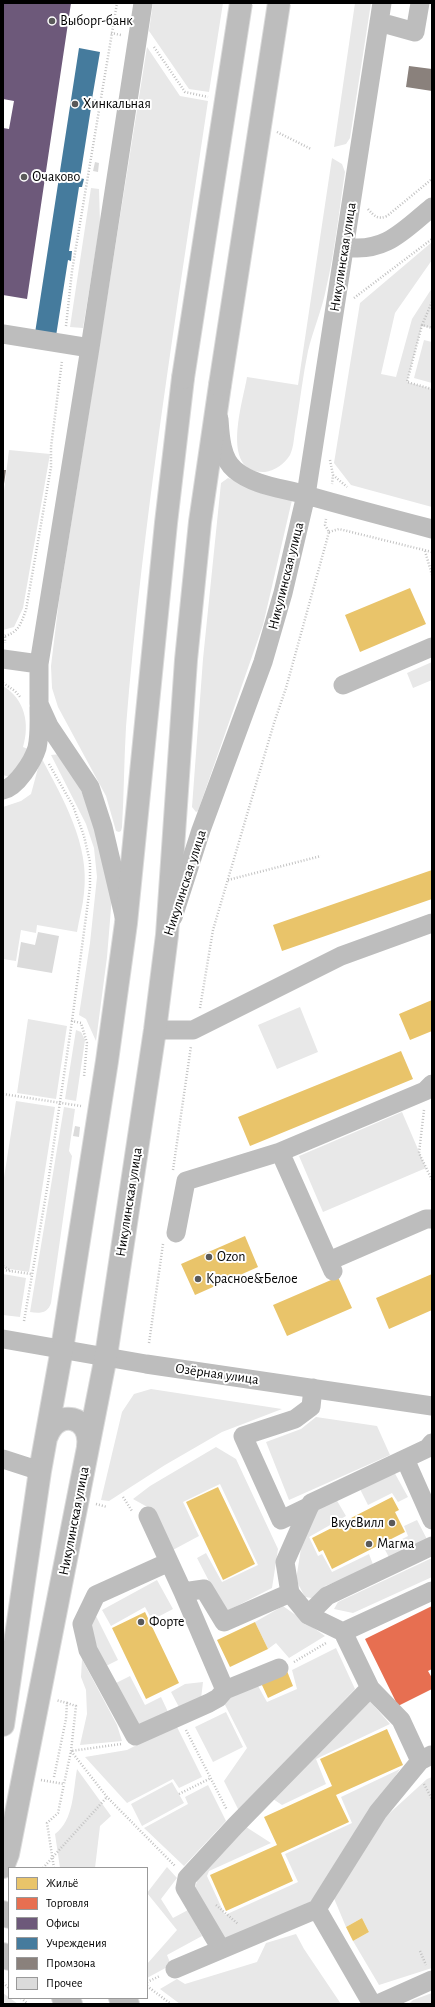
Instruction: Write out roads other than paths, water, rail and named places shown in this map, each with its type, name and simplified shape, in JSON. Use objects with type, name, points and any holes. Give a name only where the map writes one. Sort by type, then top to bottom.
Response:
[{"type":"main road","points":[[3,1724],[40,1471],[62,1349],[107,1061],[126,923],[166,523],[183,378],[241,3]]},
{"type":"main road","points":[[167,934],[186,660],[200,522],[278,3]]},
{"type":"main road","name":"Никулинская улица","points":[[3,1867],[8,1854],[106,1356],[155,1030],[167,934]]},
{"type":"main road","points":[[47,1436],[53,1424],[66,1419],[73,1420],[84,1427],[88,1433],[88,1446]]},
{"type":"street","points":[[3,790],[19,780],[36,749],[39,731],[38,664],[90,348],[143,3]]},
{"type":"street","name":"Никулинская улица","points":[[167,934],[204,822],[263,662],[283,593],[306,495],[382,3]]},
{"type":"street","points":[[379,22],[414,32],[420,3]]},
{"type":"street","points":[[345,247],[362,249],[379,246],[400,234],[432,207]]},
{"type":"street","points":[[3,334],[90,348]]},
{"type":"street","points":[[219,394],[220,438],[227,460],[233,469],[260,483],[432,529]]},
{"type":"street","points":[[343,685],[432,648]]},
{"type":"street","points":[[3,659],[38,664]]},
{"type":"street","points":[[39,704],[49,726],[90,787],[103,827],[126,923]]},
{"type":"street","points":[[155,1030],[193,1030],[341,956],[432,923]]},
{"type":"street","points":[[170,1235],[186,1181],[280,1152],[429,1088]]},
{"type":"street","points":[[280,1152],[331,1266],[426,1219],[432,1219]]},
{"type":"street","name":"Озёрная улица","points":[[3,1339],[146,1364],[432,1406]]},
{"type":"street","points":[[310,1506],[281,1520],[243,1436],[295,1419],[311,1407],[313,1388]]},
{"type":"street","points":[[175,1969],[316,1909],[378,1812],[426,1758],[401,1720],[370,1688],[337,1636],[308,1615],[290,1593],[285,1562],[311,1503],[406,1459],[428,1448],[432,1443]]},
{"type":"street","points":[[3,1459],[40,1471]]},
{"type":"street","points":[[406,1459],[432,1520]]},
{"type":"street","points":[[148,1516],[183,1592],[225,1690]]},
{"type":"street","points":[[308,1615],[327,1596],[432,1546]]},
{"type":"street","points":[[169,1562],[96,1595],[82,1624],[88,1650],[135,1736],[218,1698],[225,1690],[279,1668]]},
{"type":"street","points":[[183,1592],[204,1589],[224,1622],[290,1593]]},
{"type":"street","points":[[337,1636],[432,1591]]},
{"type":"street","points":[[221,1949],[185,1888],[187,1878],[235,1826],[370,1688]]},
{"type":"street","points":[[316,1909],[372,2004]]},
{"type":"street","points":[[378,2004],[432,1980]]},
{"type":"place","name":"Выборг-банк","points":[[52,21]]},
{"type":"place","name":"Хинкальная","points":[[75,104]]},
{"type":"place","name":"Очаково","points":[[24,177]]},
{"type":"place","name":"Ozon","points":[[209,1257]]},
{"type":"place","name":"Красное&Белое","points":[[198,1279]]},
{"type":"place","name":"ВкусВилл","points":[[392,1523]]},
{"type":"place","name":"Магма","points":[[369,1544]]},
{"type":"place","name":"Форте","points":[[141,1622]]}]
